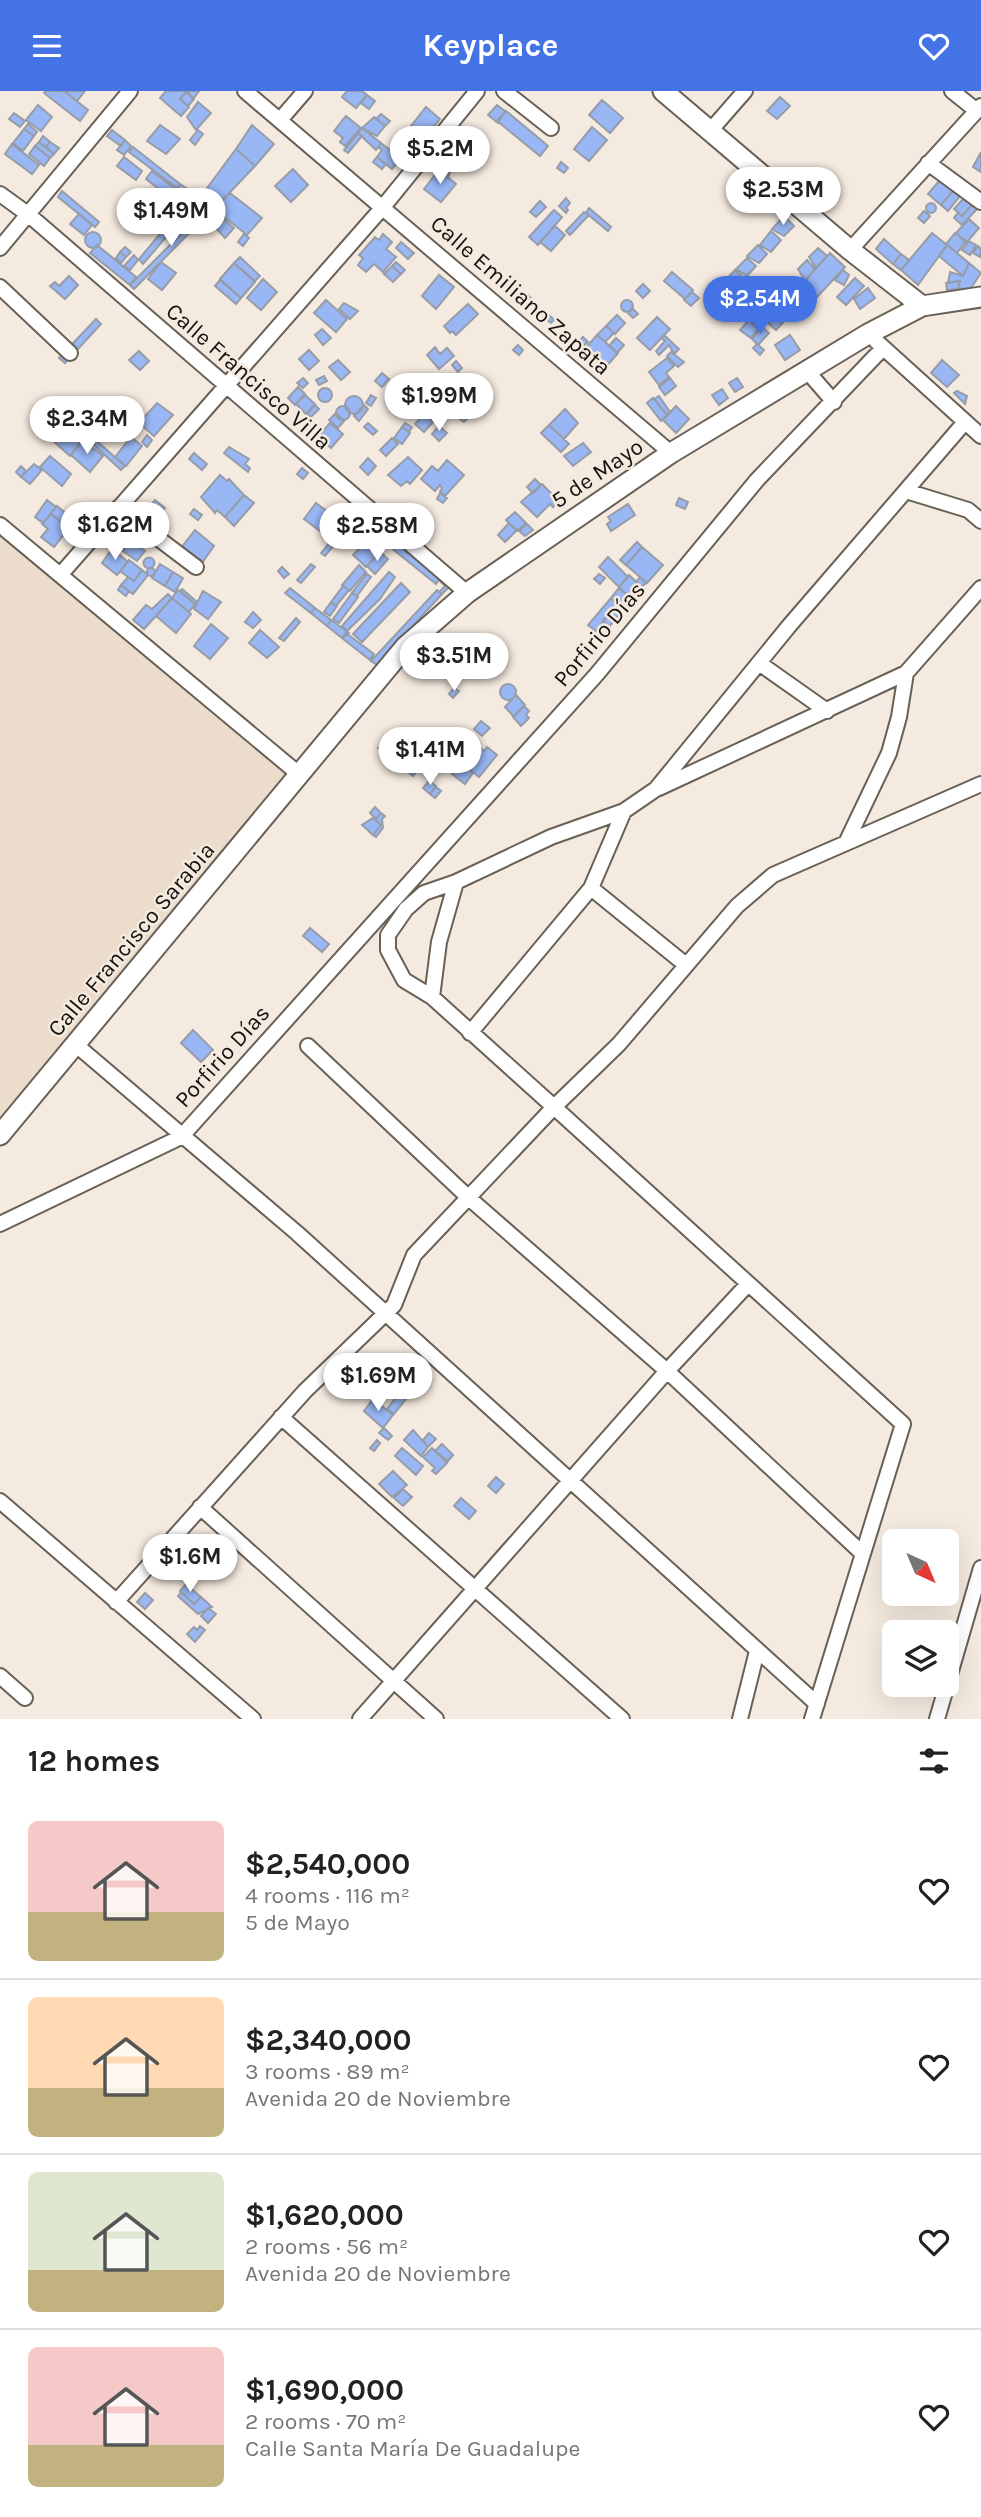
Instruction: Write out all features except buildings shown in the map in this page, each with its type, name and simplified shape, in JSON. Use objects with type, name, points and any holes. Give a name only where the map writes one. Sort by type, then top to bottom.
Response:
[{"type":"street","points":[[0,248],[130,91]]},
{"type":"street","name":"Calle Emiliano Zapata","points":[[244,91],[671,453]]},
{"type":"street","points":[[280,120],[305,91]]},
{"type":"street","points":[[61,574],[383,207],[477,91]]},
{"type":"street","points":[[504,91],[551,128]]},
{"type":"street","points":[[663,91],[850,250],[922,306]]},
{"type":"street","points":[[710,131],[745,91]]},
{"type":"street","points":[[850,250],[979,108],[952,91]]},
{"type":"street","points":[[928,163],[981,202]]},
{"type":"street","name":"Calle Francisco Villa","points":[[0,194],[29,215],[467,593]]},
{"type":"street","points":[[0,287],[70,353]]},
{"type":"street","name":"5 de Mayo","points":[[300,775],[405,647],[467,593],[671,453],[807,372],[876,341],[922,306],[981,297]]},
{"type":"street","points":[[876,341],[981,436]]},
{"type":"street","name":"Porfirio Días","points":[[181,1137],[597,674],[757,480],[834,402],[876,341]]},
{"type":"street","points":[[807,372],[834,402]]},
{"type":"street","points":[[656,789],[759,663],[965,422]]},
{"type":"street","points":[[906,491],[968,510],[981,521]]},
{"type":"street","points":[[118,508],[196,567]]},
{"type":"street","points":[[0,525],[300,775]]},
{"type":"street","points":[[812,1719],[903,1424],[748,1284],[558,1102],[470,1033],[432,997],[404,980],[388,950],[388,935],[406,909],[424,893],[456,882],[551,837],[624,811],[656,789],[906,673],[981,589]]},
{"type":"street","points":[[759,663],[827,711]]},
{"type":"street","points":[[846,843],[889,753],[899,717],[906,673]]},
{"type":"street","name":"Calle Francisco Sarabia","points":[[0,1135],[300,775]]},
{"type":"street","points":[[116,1602],[281,1417],[400,1295],[414,1255],[470,1199],[558,1102],[619,1044],[737,907],[773,875],[981,784]]},
{"type":"street","points":[[470,1033],[591,888],[624,811]]},
{"type":"street","points":[[432,997],[439,942],[456,882]]},
{"type":"street","points":[[591,888],[686,965]]},
{"type":"street","points":[[75,1044],[297,1233],[817,1704]]},
{"type":"street","points":[[308,1046],[470,1199],[667,1371],[863,1554]]},
{"type":"street","points":[[0,1224],[181,1137]]},
{"type":"street","points":[[360,1719],[667,1371],[748,1284]]},
{"type":"street","points":[[281,1417],[477,1587],[622,1719]]},
{"type":"street","points":[[0,1501],[253,1719]]},
{"type":"street","points":[[200,1507],[436,1719]]},
{"type":"street","points":[[937,1719],[981,1568]]},
{"type":"street","points":[[740,1719],[757,1651]]},
{"type":"street","points":[[0,1676],[25,1698]]},
{"type":"shaded area","points":[[0,536],[290,775],[0,1121]]}]
